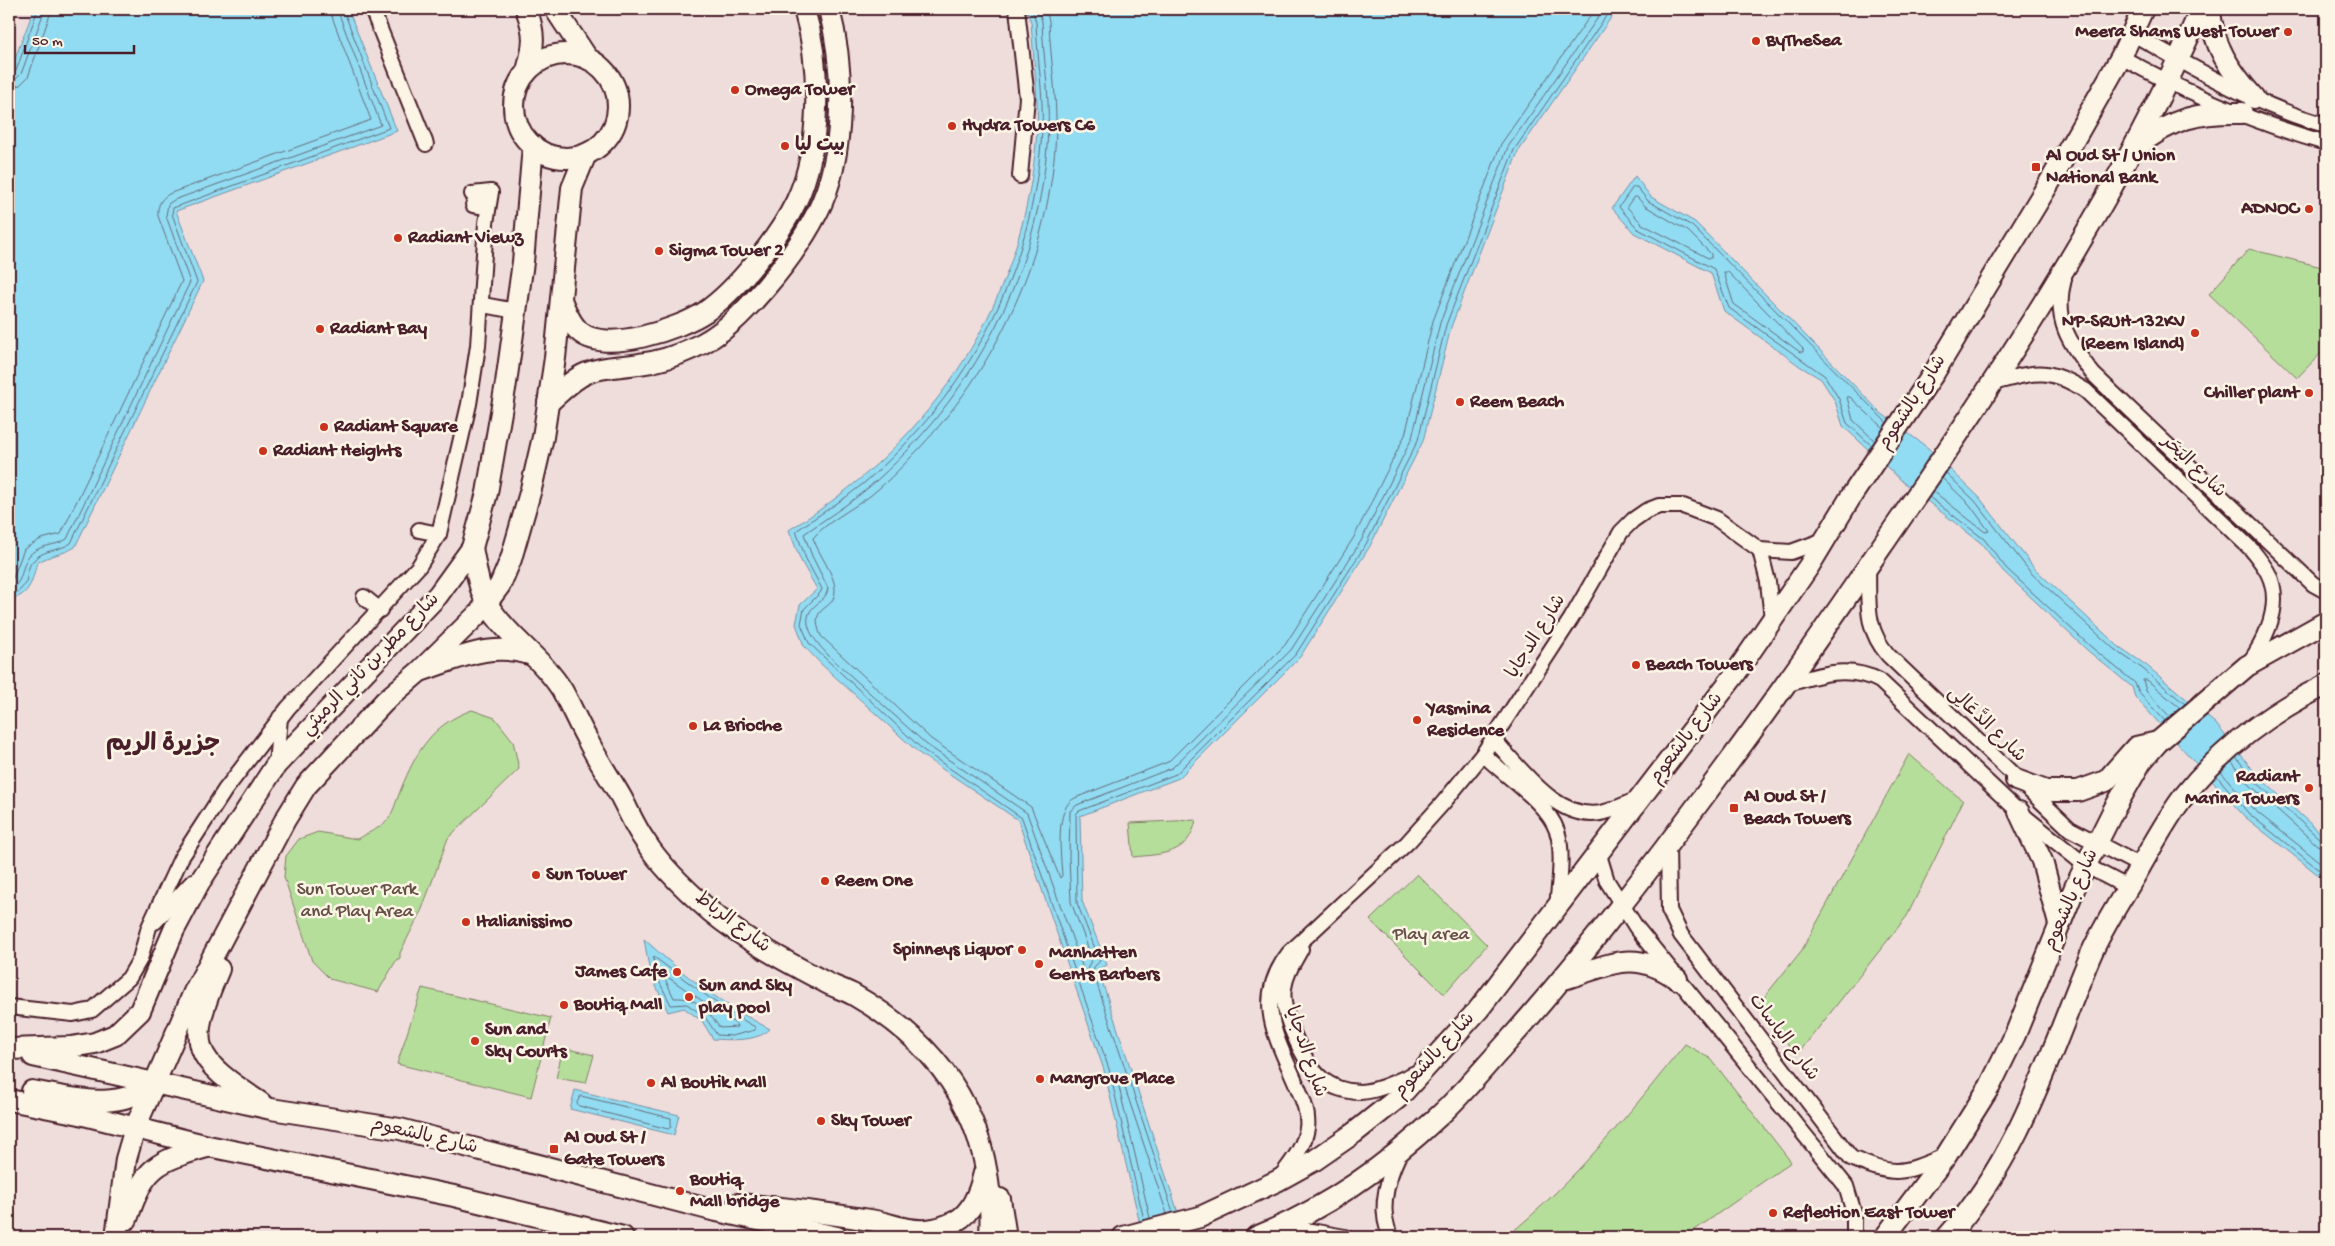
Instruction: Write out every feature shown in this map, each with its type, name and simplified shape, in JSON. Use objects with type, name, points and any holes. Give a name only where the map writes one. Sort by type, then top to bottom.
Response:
[{"type":"main road","points":[[526,9],[532,23],[534,45],[527,71],[517,91],[514,113],[518,125],[533,146],[549,155],[568,158],[586,154],[600,145],[611,132],[617,116],[618,99],[612,82],[602,69],[588,59],[572,54],[556,55],[540,60],[527,71]]},
{"type":"main road","points":[[555,9],[588,59]]},
{"type":"main road","points":[[561,300],[571,322],[588,338],[602,342],[633,338],[682,323],[705,312],[730,289],[769,245],[796,200],[806,173],[811,147],[816,97],[815,71],[804,9]]},
{"type":"main road","points":[[548,403],[585,373],[599,368],[640,364],[666,358],[694,348],[720,333],[743,314],[785,266],[818,212],[835,154],[839,124],[840,77],[839,56],[829,9]]},
{"type":"main road","name":"شارع بالشعوم","points":[[1129,1237],[1200,1217],[1277,1181],[1315,1160],[1354,1133],[1398,1098],[1478,1010],[1644,796],[1733,677],[1772,619],[1934,373],[2072,144],[2121,57],[2143,9]]},
{"type":"main road","points":[[1256,1237],[1279,1228],[1364,1178],[1401,1151],[1443,1113],[1564,979],[1668,844],[1786,685],[1981,402],[2068,262],[2130,153],[2168,82],[2201,9]]},
{"type":"main road","points":[[2210,9],[2211,21],[2219,50],[2234,76],[2254,98]]},
{"type":"main road","points":[[2130,153],[2153,133],[2181,119],[2211,112],[2242,113]]},
{"type":"main road","name":"شارع مطر بن ثاني الرميثي","points":[[9,1050],[71,1047],[95,1043],[116,1035],[140,1011],[174,930],[217,854],[276,765],[438,596],[472,548],[488,493],[516,312],[530,200],[533,146]]},
{"type":"main road","name":"شارع مطر بن ثاني الرميثي","points":[[154,1084],[194,992],[270,847],[306,786],[386,700],[421,670],[487,604],[500,585],[511,559],[531,490],[548,403],[572,188],[586,154]]},
{"type":"main road","points":[[472,548],[479,580],[487,604]]},
{"type":"main road","name":"شارع الرباط","points":[[487,604],[529,654],[544,666],[563,692],[631,818],[646,843],[668,869],[709,910],[737,932],[828,984],[851,993],[877,1008],[910,1033],[935,1059],[966,1105],[985,1168],[991,1198],[990,1237]]},
{"type":"main road","name":"شارع بالشعوم","points":[[1885,1237],[1946,1156],[1990,1086],[2015,1035],[2059,924],[2085,865],[2128,785],[2158,742],[2247,666],[2326,622]]},
{"type":"main road","points":[[421,670],[484,650],[501,648],[529,654]]},
{"type":"main road","points":[[1947,1237],[2002,1160],[2030,1109],[2090,957],[2127,887],[2170,818],[2196,781],[2254,729],[2281,710],[2326,686]]},
{"type":"main road","points":[[2016,780],[2046,791],[2078,791],[2106,781],[2136,747],[2158,742]]},
{"type":"main road","points":[[2019,812],[2042,860],[2059,924]]},
{"type":"main road","points":[[270,847],[212,985],[198,1027],[199,1041],[207,1062],[234,1085],[271,1109]]},
{"type":"main road","points":[[1564,979],[1626,961],[1644,961],[1661,967],[1677,979]]},
{"type":"main road","name":"شارع بالشعوم","points":[[9,1050],[271,1109],[400,1129],[712,1210],[837,1237]]},
{"type":"main road","points":[[9,1087],[104,1102],[136,1095],[154,1084]]},
{"type":"main road","points":[[116,1237],[126,1159],[134,1128],[154,1084]]},
{"type":"main road","points":[[9,1100],[208,1146],[454,1196],[623,1237]]},
{"type":"main road","points":[[120,1237],[142,1180],[165,1161],[208,1146]]},
{"type":"main road","points":[[712,1210],[726,1204],[746,1205],[837,1214],[877,1221],[902,1228],[926,1230],[942,1228],[962,1216],[975,1200],[985,1168]]},
{"type":"main road","points":[[985,1168],[1000,1197],[1006,1237]]},
{"type":"street","points":[[372,9],[426,144]]},
{"type":"street","points":[[1017,9],[1020,18],[1027,98],[1020,176]]},
{"type":"street","points":[[2133,34],[2178,60],[2254,98],[2326,125]]},
{"type":"street","points":[[2121,57],[2168,82],[2281,130],[2326,143]]},
{"type":"street","points":[[9,1007],[74,1014],[92,1010],[123,985],[136,969],[150,927],[181,858],[225,790],[280,717],[419,566],[440,531],[469,404],[482,305],[487,207],[491,192],[473,200]]},
{"type":"street","name":"شارع اليَحَر","points":[[2068,262],[2059,298],[2063,324],[2075,351],[2093,374],[2313,584],[2326,591]]},
{"type":"street","points":[[482,305],[516,312]]},
{"type":"street","name":"شارع اليَحَر","points":[[1993,383],[2025,375],[2044,373],[2064,377],[2079,386],[2252,550],[2268,573],[2273,594],[2272,618],[2264,641],[2247,666]]},
{"type":"street","name":"شارع الدجايا","points":[[1277,1181],[1303,1144],[1308,1122],[1305,1104],[1274,1031],[1269,1014],[1269,997],[1272,981],[1279,966],[1289,952],[1408,842],[1443,804],[1494,739],[1571,619],[1621,532],[1646,510],[1659,506],[1683,506],[1717,519],[1760,550]]},
{"type":"street","points":[[420,526],[440,531]]},
{"type":"street","points":[[1772,619],[1768,582],[1760,550],[1791,552],[1824,540]]},
{"type":"street","name":"شارع الدَّعَالِى","points":[[1868,567],[1871,630],[1878,643],[2016,780],[2070,829],[2141,866]]},
{"type":"street","points":[[364,597],[380,610]]},
{"type":"street","points":[[1786,685],[1822,673],[1848,672],[1866,674],[1880,681],[2019,812],[2085,865],[2127,887]]},
{"type":"street","points":[[276,765],[280,717]]},
{"type":"street","points":[[1494,739],[1545,793],[1560,806],[1574,812],[1604,812],[1644,796]]},
{"type":"street","points":[[1483,754],[1549,815],[1557,830],[1560,844],[1557,908]]},
{"type":"street","name":"شارع الياسات","points":[[1668,844],[1669,910],[1681,936],[1851,1158],[1881,1171],[1907,1171],[1946,1156]]},
{"type":"street","points":[[150,927],[217,854]]},
{"type":"street","points":[[1599,855],[1607,881],[1621,905],[1677,979],[1846,1186],[1853,1204],[1854,1237]]},
{"type":"street","name":"شارع الدجايا","points":[[1306,938],[1288,970],[1284,1002],[1287,1017],[1310,1065],[1320,1078],[1332,1086],[1359,1092],[1389,1084],[1425,1068]]},
{"type":"street","points":[[1389,1237],[1385,1189],[1389,1175],[1401,1151]]},
{"type":"street","points":[[1279,1228],[1345,1237]]},
{"type":"green space","points":[[2249,249],[2326,268],[2326,348],[2297,378],[2209,294]]},
{"type":"green space","name":"Sun Tower Park and Play Area","points":[[472,710],[495,718],[513,741],[519,769],[448,838],[422,909],[400,953],[400,959],[397,959],[378,992],[330,979],[312,961],[284,877],[286,856],[299,839],[318,832],[357,839],[384,824],[391,814],[413,763],[427,741],[446,723]]},
{"type":"green space","points":[[1909,754],[1963,801],[1907,916],[1797,1055],[1757,1006],[1802,950]]},
{"type":"green space","points":[[1196,820],[1187,840],[1173,851],[1133,857],[1130,823]]},
{"type":"green space","name":"Play area","points":[[1417,874],[1487,945],[1444,994],[1370,920]]},
{"type":"green space","name":"Sun and Sky Courts","points":[[422,988],[551,1018],[531,1097],[397,1064]]},
{"type":"green space","points":[[1685,1044],[1711,1059],[1791,1162],[1685,1237],[1506,1237],[1531,1216],[1578,1170],[1623,1120]]},
{"type":"green space","points":[[563,1048],[594,1055],[586,1083],[556,1078]]},
{"type":"water","points":[[34,9],[348,9],[397,131],[176,211],[203,281],[75,547],[37,563],[29,587],[22,595],[9,601],[9,74]]},
{"type":"water","points":[[1026,9],[1617,9],[1518,152],[1451,327],[1423,441],[1370,546],[1300,657],[1179,778],[1080,816],[1082,901],[1107,965],[1098,969],[1186,1237],[1143,1237],[1104,1070],[1018,820],[920,754],[821,664],[804,646],[796,624],[800,605],[817,589],[801,561],[789,530],[841,494],[888,454],[928,410],[963,361],[992,309],[1014,253],[1029,194],[1037,131],[1037,91],[1031,22]]},
{"type":"water","points":[[1635,176],[1651,197],[1695,222],[1881,413],[1928,448],[1979,497],[2035,569],[2118,646],[2146,665],[2216,724],[2258,776],[2326,838],[2326,881],[2245,817],[2135,697],[2132,687],[2087,650],[2003,571],[1981,543],[1904,483],[1843,426],[1835,401],[1821,379],[1801,367],[1724,311],[1711,273],[1634,233],[1612,208]]},
{"type":"water","name":"Sun and Sky play pool","points":[[644,939],[673,965],[704,988],[736,1010],[770,1029],[751,1038],[735,1040],[713,1039],[702,1021],[684,1008],[668,1012],[650,973]]},
{"type":"water","points":[[575,1090],[679,1115],[674,1135],[570,1109]]},
{"type":"place","name":"Meera Shams West Tower","points":[[2288,32]]},
{"type":"place","name":"ByTheSea","points":[[1756,41]]},
{"type":"place","name":"Omega Tower","points":[[735,90]]},
{"type":"place","name":"Hydra Towers C6","points":[[952,126]]},
{"type":"place","name":"بيت ليا","points":[[785,146]]},
{"type":"place","name":"Al Oud St / Union National Bank","points":[[2036,167]]},
{"type":"place","name":"ADNOC","points":[[2309,209]]},
{"type":"place","name":"Radiant Viewz","points":[[398,238]]},
{"type":"place","name":"Sigma Tower 2","points":[[659,251]]},
{"type":"place","name":"Radiant Bay","points":[[320,329]]},
{"type":"place","name":"NP-SRUH-132KV (Reem Island)","points":[[2195,333]]},
{"type":"place","name":"Chiller plant","points":[[2309,393]]},
{"type":"place","name":"Reem Beach","points":[[1460,402]]},
{"type":"place","name":"Radiant Square","points":[[324,427]]},
{"type":"place","name":"Radiant Heights","points":[[263,451]]},
{"type":"place","name":"Beach Towers","points":[[1636,665]]},
{"type":"place","name":"Yasmina Residence","points":[[1417,720]]},
{"type":"place","name":"La Brioche","points":[[693,726]]},
{"type":"place","name":"Radiant Marina Towers","points":[[2309,788]]},
{"type":"place","name":"Al Oud St / Beach Towers","points":[[1734,808]]},
{"type":"place","name":"Sun Tower","points":[[536,875]]},
{"type":"place","name":"Reem One","points":[[825,881]]},
{"type":"place","name":"Italianissimo","points":[[466,922]]},
{"type":"place","name":"Spinneys Liquor","points":[[1022,950]]},
{"type":"place","name":"Manhatten Gents Barbers","points":[[1039,964]]},
{"type":"place","name":"James Cafe","points":[[677,972]]},
{"type":"place","name":"Sun and Sky play pool","points":[[689,997]]},
{"type":"place","name":"Boutiq Mall","points":[[564,1005]]},
{"type":"place","name":"Sun and Sky Courts","points":[[475,1041]]},
{"type":"place","name":"Mangrove Place","points":[[1040,1079]]},
{"type":"place","name":"Al Boutik Mall","points":[[651,1083]]},
{"type":"place","name":"Sky Tower","points":[[821,1121]]},
{"type":"place","name":"Al Oud St / Gate Towers","points":[[554,1149]]},
{"type":"place","name":"Boutiq Mall bridge","points":[[680,1191]]},
{"type":"place","name":"Reflection East Tower","points":[[1773,1213]]},
{"type":"district","name":"جزيرة الريم","points":[[163,745]]}]
